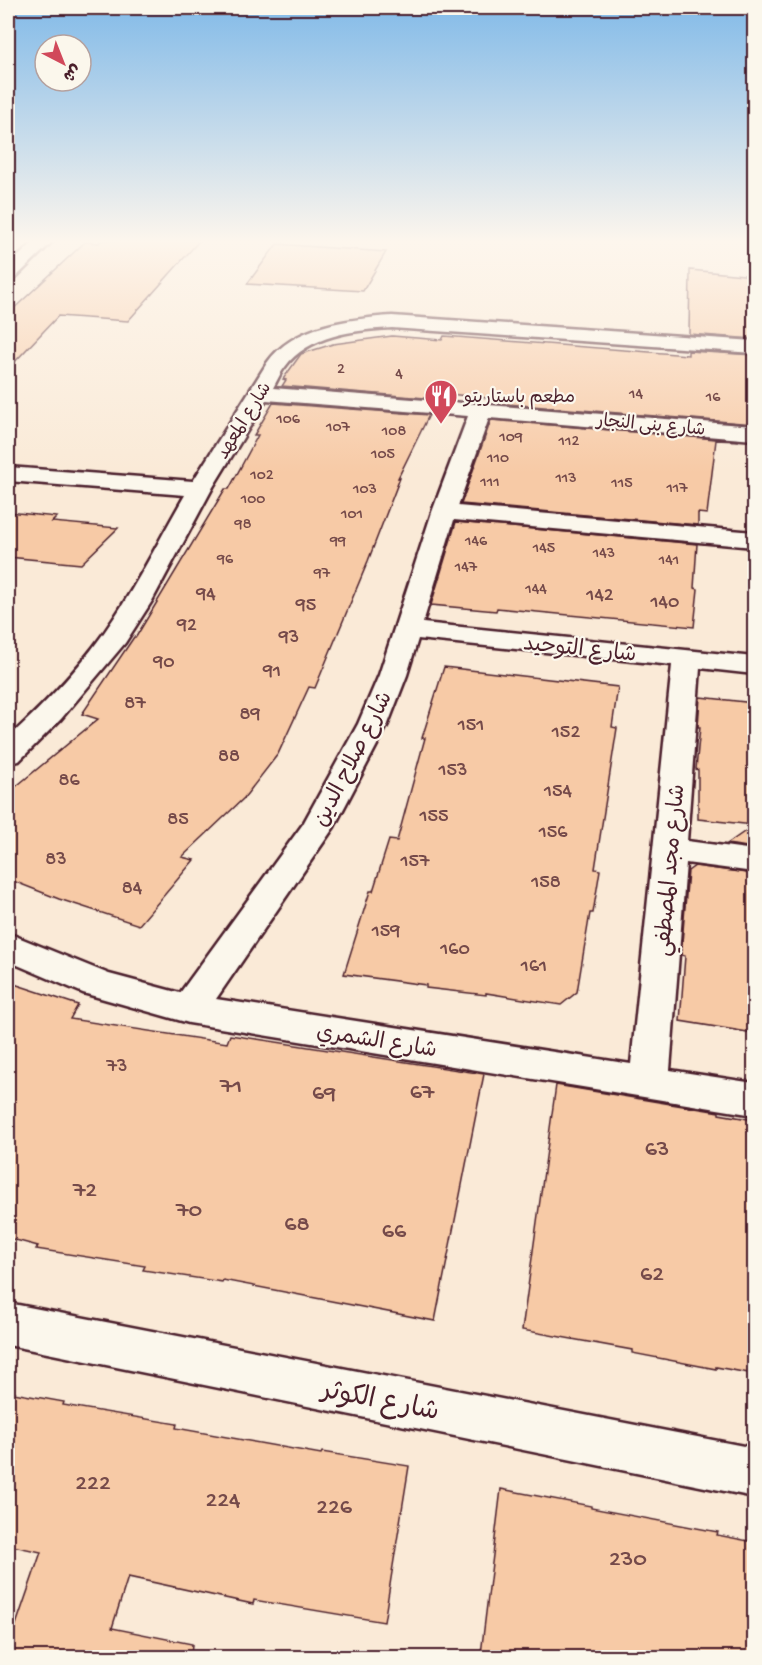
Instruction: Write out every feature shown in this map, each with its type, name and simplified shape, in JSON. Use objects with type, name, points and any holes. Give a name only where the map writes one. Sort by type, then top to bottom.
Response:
[{"type":"street","name":"شارع المعهد","points":[[8,754],[37,728],[79,682],[115,636],[142,594],[200,489],[277,363],[290,349],[303,340],[321,332],[367,323],[418,322],[754,347]]},
{"type":"street","name":"شارع بنى النجار","points":[[260,393],[754,433]]},
{"type":"street","name":"شارع صلاح الدين","points":[[189,1009],[324,817],[374,724],[393,675],[444,512],[481,411]]},
{"type":"street","points":[[8,474],[200,489]]},
{"type":"street","points":[[444,512],[754,540]]},
{"type":"street","name":"شارع التوحيد","points":[[406,630],[754,665]]},
{"type":"street","name":"شارع مجد المصطفي","points":[[649,1082],[687,658]]},
{"type":"street","points":[[670,850],[754,861]]},
{"type":"street","name":"شارع الشمري","points":[[8,946],[66,975],[125,994],[189,1009],[754,1099]]},
{"type":"street","name":"شارع الكوثر","points":[[8,1324],[754,1473]]},
{"type":"building","points":[[8,318],[56,318],[8,369]]},
{"type":"building","points":[[82,318],[131,318],[128,321]]},
{"type":"building","points":[[689,318],[754,318],[754,339],[689,334]]},
{"type":"building","points":[[392,336],[442,340],[444,336],[688,355],[688,351],[754,355],[754,424],[495,403],[497,399],[439,393],[437,399],[282,386],[286,380],[283,379],[301,354],[333,344]]},
{"type":"building","points":[[273,403],[429,415],[398,478],[400,478],[368,561],[315,688],[309,687],[278,754],[244,798],[182,857],[194,860],[139,925],[59,899],[8,879],[8,793],[98,719],[82,714],[136,637],[225,489],[229,489],[258,435],[254,435]]},
{"type":"building","points":[[491,420],[739,441],[716,440],[707,514],[698,513],[698,525],[461,504]]},
{"type":"building","points":[[8,512],[57,517],[52,522],[118,528],[81,564],[8,557]]},
{"type":"building","points":[[456,522],[697,544],[694,588],[698,589],[694,627],[497,608],[496,611],[431,605]]},
{"type":"building","points":[[444,667],[618,687],[612,727],[617,728],[595,869],[600,870],[593,913],[590,913],[577,992],[561,1005],[486,993],[486,995],[426,988],[426,985],[344,974],[389,840],[397,841],[425,738],[422,738]]},
{"type":"building","points":[[700,697],[754,703],[754,825],[698,819],[698,770],[696,769]]},
{"type":"building","points":[[754,825],[754,848],[727,844]]},
{"type":"building","points":[[695,866],[754,874],[754,1033],[680,1021],[685,956],[681,955],[688,871]]},
{"type":"building","points":[[8,982],[78,1005],[70,1019],[227,1043],[230,1035],[484,1074],[435,1321],[223,1280],[222,1282],[143,1270],[145,1266],[36,1249],[38,1246],[8,1238]]},
{"type":"building","points":[[556,1085],[754,1120],[754,1374],[716,1367],[716,1369],[632,1353],[632,1350],[522,1330]]},
{"type":"building","points":[[8,1392],[64,1402],[63,1405],[177,1424],[176,1428],[321,1454],[322,1452],[409,1466],[384,1622],[254,1600],[253,1604],[128,1577],[112,1628],[192,1644],[191,1658],[8,1658],[8,1648],[41,1552],[8,1545]]},
{"type":"building","points":[[501,1489],[718,1532],[717,1535],[754,1542],[754,1658],[501,1658],[481,1654]]},
{"type":"place","name":"مطعم باستاريتو","points":[[441,425]]}]
